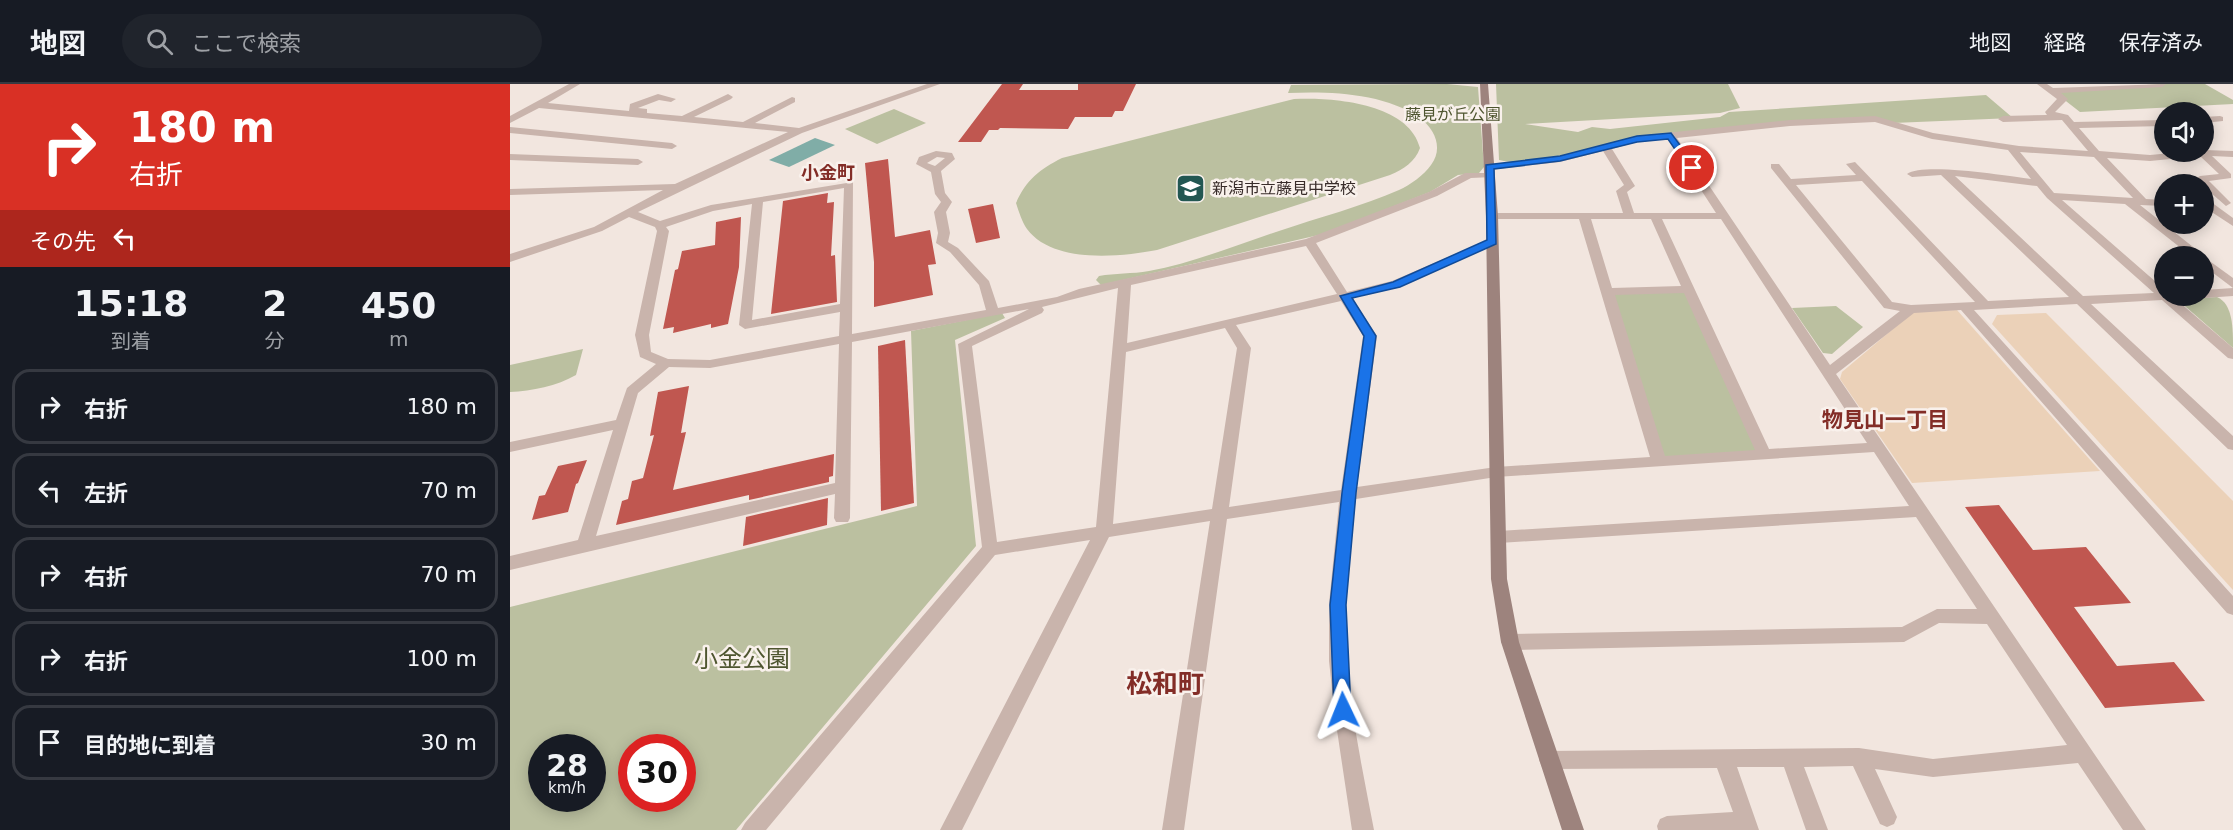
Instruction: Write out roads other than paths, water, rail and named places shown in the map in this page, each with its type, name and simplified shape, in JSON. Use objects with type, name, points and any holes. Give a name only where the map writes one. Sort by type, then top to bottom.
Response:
[{"type":"street","points":[[510,120],[576,84]]},
{"type":"street","points":[[510,258],[588,234],[678,187],[800,131],[936,84]]},
{"type":"street","points":[[1484,84],[1492,216],[1499,579],[1510,642],[1573,830]]},
{"type":"street","points":[[2041,84],[2063,99],[2050,112],[2054,116]]},
{"type":"street","points":[[2053,91],[2118,85],[2162,84]]},
{"type":"street","points":[[638,115],[646,111],[633,110],[633,106],[658,97],[671,99]]},
{"type":"street","points":[[684,119],[728,98]]},
{"type":"street","points":[[743,125],[792,100]]},
{"type":"street","points":[[537,105],[800,131]]},
{"type":"street","points":[[2003,119],[2065,117],[2097,155],[2143,202]]},
{"type":"street","points":[[660,225],[663,231],[642,344],[645,354],[666,363],[710,364],[1060,300],[1125,283],[1309,242],[1433,194],[1470,175],[1560,159],[1637,139],[1790,123],[1875,119],[1932,136],[2012,148],[2154,157]]},
{"type":"street","points":[[2214,119],[2220,119]]},
{"type":"street","points":[[2074,125],[2154,123]]},
{"type":"street","points":[[510,130],[672,146]]},
{"type":"street","points":[[1671,136],[1990,617],[2135,830]]},
{"type":"street","points":[[1606,147],[1629,186],[1621,191],[1630,216]]},
{"type":"street","points":[[2012,148],[2051,196],[2154,286]]},
{"type":"street","points":[[2214,153],[2233,154]]},
{"type":"street","points":[[510,157],[638,162]]},
{"type":"street","points":[[2212,162],[2227,176],[2200,179],[2229,203]]},
{"type":"street","points":[[1851,164],[1986,305]]},
{"type":"street","points":[[1775,166],[1888,305],[1911,309],[2154,297]]},
{"type":"street","points":[[936,170],[940,194],[947,202],[940,212],[944,233],[942,243],[954,250],[985,284],[993,313]]},
{"type":"street","points":[[1912,174],[1944,172],[2040,183]]},
{"type":"street","points":[[1944,172],[2231,440]]},
{"type":"street","points":[[1788,182],[1865,178]]},
{"type":"street","points":[[627,212],[660,225],[711,208],[849,184],[842,518]]},
{"type":"street","points":[[510,192],[678,187]]},
{"type":"street","points":[[2051,196],[2154,203]]},
{"type":"street","points":[[758,199],[746,325],[847,307]]},
{"type":"street","points":[[2128,201],[2185,246]]},
{"type":"street","points":[[2214,204],[2229,203]]},
{"type":"street","points":[[2214,210],[2233,223]]},
{"type":"street","points":[[1492,216],[1724,216]]},
{"type":"street","points":[[1584,216],[1659,460]]},
{"type":"street","points":[[1655,216],[1764,454]]},
{"type":"street","points":[[1309,242],[1370,336],[1349,493],[1339,617],[1343,710],[1363,830]]},
{"type":"street","points":[[1119,350],[1396,284],[1492,242]]},
{"type":"street","points":[[2214,272],[2232,292]]},
{"type":"street","points":[[951,830],[1094,547],[1104,532],[1125,283]]},
{"type":"street","points":[[1607,291],[1688,290]]},
{"type":"street","points":[[2214,293],[2232,292]]},
{"type":"street","points":[[990,549],[965,344],[1060,300]]},
{"type":"street","points":[[1964,306],[2233,608]]},
{"type":"street","points":[[2177,306],[2233,355]]},
{"type":"street","points":[[1828,373],[1911,309]]},
{"type":"street","points":[[1173,830],[1217,513],[1244,348],[1229,324]]},
{"type":"street","points":[[585,545],[620,424],[632,391],[666,363]]},
{"type":"street","points":[[510,447],[620,424]]},
{"type":"street","points":[[752,830],[990,549],[1496,472],[1878,447]]},
{"type":"street","points":[[510,562],[842,487]]},
{"type":"street","points":[[1499,537],[1920,511]]},
{"type":"street","points":[[1510,642],[1904,634],[1937,616],[1990,617]]},
{"type":"street","points":[[1549,760],[1859,757],[1934,768],[2083,753]]},
{"type":"street","points":[[1859,757],[1887,817]]},
{"type":"street","points":[[1667,826],[1748,826],[1724,758]]},
{"type":"street","points":[[1791,758],[1817,830]]},
{"type":"water","points":[[815,138],[835,145],[789,167],[769,160]]},
{"type":"place","name":"新潟市立藤見中学校","points":[[1191,188]]},
{"type":"district","name":"小金町","points":[[828,172]]},
{"type":"district","name":"物見山一丁目","points":[[1885,420]]},
{"type":"district","name":"松和町","points":[[1165,684]]},
{"type":"park label","name":"藤見が丘公園","points":[[1453,114]]},
{"type":"park label","name":"小金公園","points":[[742,659]]}]
